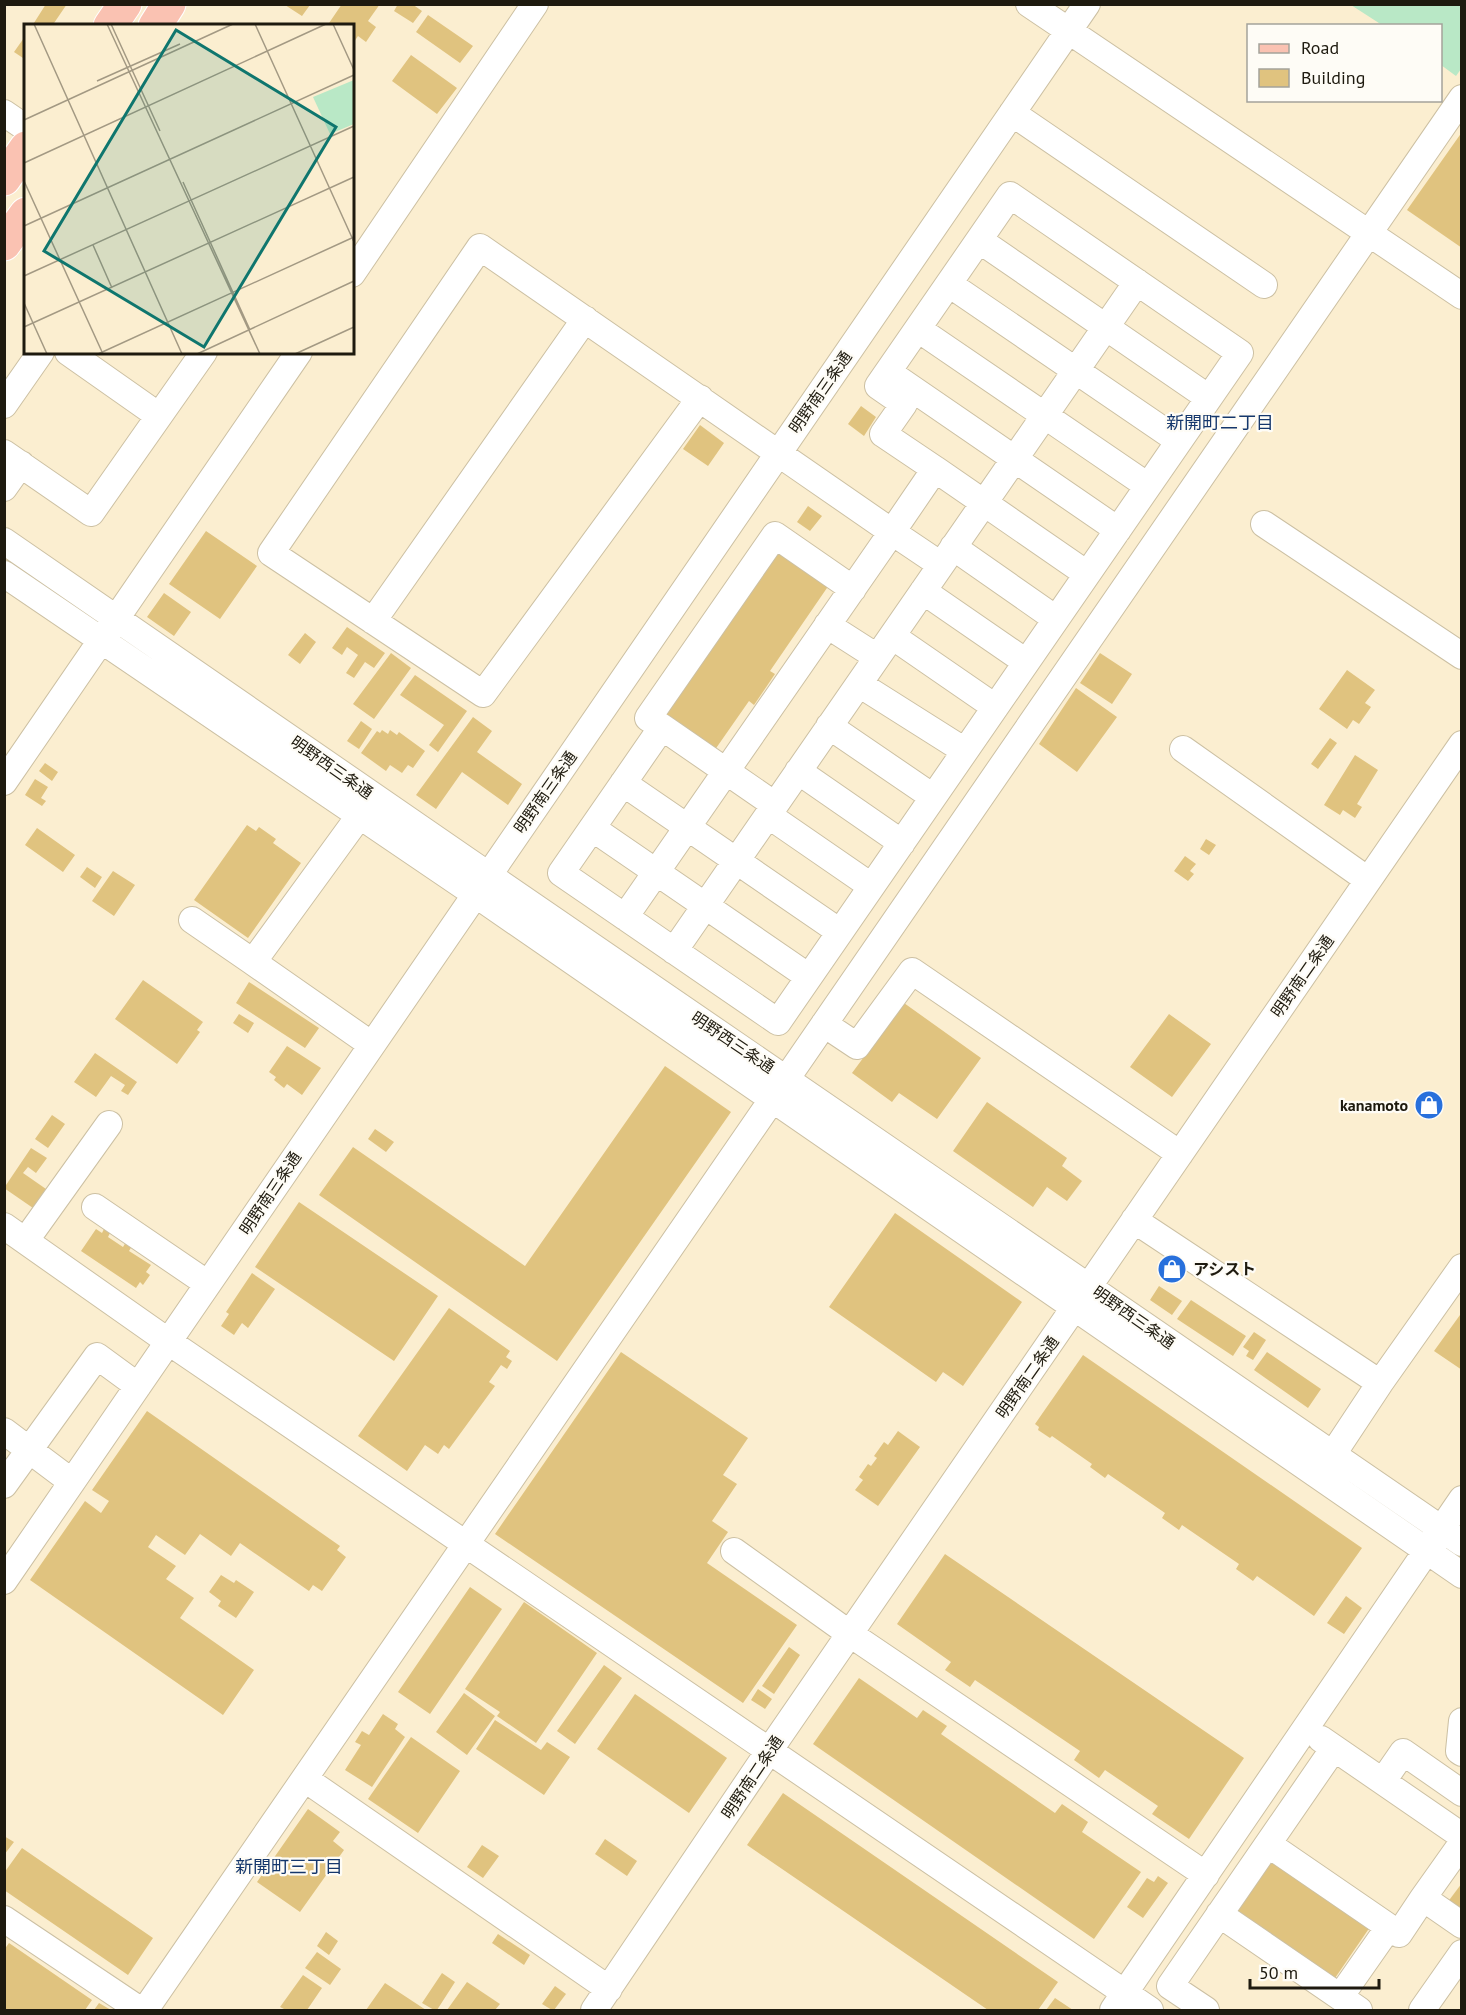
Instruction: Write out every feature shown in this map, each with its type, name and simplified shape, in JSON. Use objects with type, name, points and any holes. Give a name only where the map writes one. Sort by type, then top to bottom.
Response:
[{"type":"main road","points":[[111,24],[125,4]]},
{"type":"main road","points":[[156,24],[169,4]]},
{"type":"main road","points":[[4,178],[24,151]]},
{"type":"main road","points":[[4,244],[24,217]]},
{"type":"street","points":[[354,270],[535,4]]},
{"type":"street","points":[[1029,4],[1461,297]]},
{"type":"street","name":"明野南三条通","points":[[6,1577],[1087,4]]},
{"type":"street","points":[[145,2010],[1461,98]]},
{"type":"street","points":[[4,113],[24,127]]},
{"type":"street","points":[[1012,113],[1264,285]]},
{"type":"street","points":[[662,727],[561,873],[778,1022],[1240,353],[1010,195],[878,386],[904,404],[883,434],[1087,574]]},
{"type":"street","points":[[979,240],[1209,398]]},
{"type":"street","points":[[700,398],[483,694],[271,553],[480,247],[700,398],[892,532],[947,556],[1056,619]]},
{"type":"street","points":[[674,951],[1137,282]]},
{"type":"street","points":[[949,284],[1179,441]]},
{"type":"street","points":[[373,621],[585,319]]},
{"type":"street","points":[[918,328],[1148,486]]},
{"type":"street","points":[[4,405],[40,354]]},
{"type":"street","points":[[71,354],[159,416]]},
{"type":"street","points":[[4,488],[13,458],[91,513],[203,354]]},
{"type":"street","points":[[4,782],[298,354]]},
{"type":"street","points":[[888,372],[1118,530]]},
{"type":"street","points":[[625,917],[935,469]]},
{"type":"street","points":[[1264,524],[1461,656]]},
{"type":"street","points":[[852,589],[775,535],[648,718],[726,771],[771,810],[871,886]]},
{"type":"street","name":"明野西三条通","points":[[4,541],[118,618],[771,1100],[1461,1575]]},
{"type":"street","name":"明野西三条通","points":[[4,574],[360,815],[482,885],[786,1079],[1451,1536]]},
{"type":"street","points":[[923,591],[1026,662]]},
{"type":"street","points":[[827,625],[877,657]]},
{"type":"street","points":[[892,636],[995,707]]},
{"type":"street","points":[[859,684],[965,751]]},
{"type":"street","points":[[829,726],[933,797]]},
{"type":"street","name":"明野南二条通","points":[[594,2010],[769,1751],[1461,744]]},
{"type":"street","points":[[1184,749],[1368,880]]},
{"type":"street","points":[[798,771],[902,843]]},
{"type":"street","points":[[623,783],[840,932]]},
{"type":"street","points":[[253,962],[360,815]]},
{"type":"street","points":[[592,828],[809,977]]},
{"type":"street","points":[[192,920],[372,1045]]},
{"type":"street","points":[[824,1024],[856,1046],[912,971],[1180,1154]]},
{"type":"street","points":[[26,1240],[109,1125]]},
{"type":"street","points":[[95,1208],[208,1284]]},
{"type":"street","points":[[1134,1220],[1380,1383]]},
{"type":"street","points":[[4,1226],[169,1342],[769,1751],[1119,2002],[1150,2010]]},
{"type":"street","points":[[1333,1454],[1461,1267]]},
{"type":"street","points":[[4,1485],[97,1356],[138,1386]]},
{"type":"street","points":[[4,1431],[72,1482]]},
{"type":"street","points":[[1119,2002],[1426,1551],[1451,1536],[1461,1499]]},
{"type":"street","points":[[734,1551],[850,1634],[1206,1875]]},
{"type":"street","points":[[1461,1721],[1459,1751],[1461,1753]]},
{"type":"street","points":[[1306,1729],[1461,1836]]},
{"type":"street","points":[[1202,2009],[1170,1986],[1334,1748]]},
{"type":"street","points":[[1383,1781],[1403,1752],[1461,1793]]},
{"type":"street","points":[[305,1779],[609,1989]]},
{"type":"street","points":[[1264,1791],[1293,1808]]},
{"type":"street","points":[[1268,1844],[1399,1934],[1461,1843]]},
{"type":"street","points":[[1424,1898],[1461,1925]]},
{"type":"street","points":[[1219,1914],[1349,2006],[1389,1927]]},
{"type":"street","points":[[4,1919],[140,2010]]},
{"type":"street","points":[[1168,1931],[1195,1950]]},
{"type":"street","points":[[1422,2010],[1461,1953]]},
{"type":"green space","points":[[1351,5],[1461,5],[1461,69],[1456,76],[1442,66],[1442,24],[1380,24]]},
{"type":"building","points":[[46,4],[67,4],[53,24],[33,24]]},
{"type":"building","points":[[342,4],[380,4],[368,21],[376,27],[366,42],[358,36],[354,42],[354,24],[328,24]]},
{"type":"building","points":[[398,4],[412,4],[422,11],[413,23],[394,11]]},
{"type":"building","points":[[285,5],[310,5],[302,16]]},
{"type":"building","points":[[428,15],[473,46],[460,63],[416,32]]},
{"type":"building","points":[[24,38],[24,59],[14,52]]},
{"type":"building","points":[[411,55],[457,88],[437,114],[392,81]]},
{"type":"building","points":[[1462,132],[1462,248],[1407,210]]},
{"type":"building","points":[[861,406],[876,417],[864,436],[848,424]]},
{"type":"building","points":[[700,425],[724,443],[708,466],[683,449]]},
{"type":"building","points":[[808,506],[822,516],[810,531],[797,522]]},
{"type":"building","points":[[206,531],[257,566],[220,619],[169,584]]},
{"type":"building","points":[[775,548],[829,585],[770,671],[775,674],[754,705],[749,701],[712,754],[658,717]]},
{"type":"building","points":[[164,593],[191,612],[174,636],[147,617]]},
{"type":"building","points":[[347,627],[385,653],[374,668],[365,662],[354,678],[346,673],[358,655],[347,647],[342,655],[332,648]]},
{"type":"building","points":[[305,633],[316,642],[300,664],[288,655]]},
{"type":"building","points":[[391,653],[411,668],[374,719],[353,704]]},
{"type":"building","points":[[1100,653],[1132,674],[1112,704],[1080,683]]},
{"type":"building","points":[[1347,670],[1375,690],[1365,703],[1371,707],[1359,724],[1353,720],[1347,729],[1319,709]]},
{"type":"building","points":[[415,675],[467,711],[438,752],[429,745],[444,725],[400,695]]},
{"type":"building","points":[[1076,688],[1117,717],[1077,772],[1039,744]]},
{"type":"building","points":[[473,717],[492,731],[477,752],[522,784],[508,805],[462,772],[436,809],[416,795]]},
{"type":"building","points":[[361,721],[372,729],[359,749],[347,741]]},
{"type":"building","points":[[382,730],[388,734],[390,730],[397,735],[399,732],[425,751],[413,768],[408,765],[402,773],[390,765],[386,771],[361,753],[377,731],[380,733]]},
{"type":"building","points":[[1330,738],[1337,743],[1318,769],[1311,764]]},
{"type":"building","points":[[1355,755],[1378,770],[1357,804],[1362,807],[1355,818],[1343,810],[1340,815],[1324,805]]},
{"type":"building","points":[[45,763],[58,772],[52,781],[39,771]]},
{"type":"building","points":[[35,779],[48,787],[41,798],[46,801],[42,806],[25,795]]},
{"type":"building","points":[[247,825],[256,831],[259,827],[276,839],[273,843],[301,863],[248,938],[194,900]]},
{"type":"building","points":[[37,828],[75,855],[63,872],[25,845]]},
{"type":"building","points":[[1206,839],[1216,845],[1209,855],[1200,849]]},
{"type":"building","points":[[1185,856],[1196,864],[1190,871],[1194,874],[1188,881],[1174,871]]},
{"type":"building","points":[[87,867],[102,877],[95,888],[80,877]]},
{"type":"building","points":[[113,871],[135,885],[114,916],[92,901]]},
{"type":"building","points":[[143,980],[203,1022],[197,1030],[200,1032],[177,1064],[115,1019]]},
{"type":"building","points":[[249,982],[319,1028],[305,1048],[236,1003]]},
{"type":"building","points":[[904,1003],[981,1058],[937,1119],[899,1093],[892,1102],[852,1073]]},
{"type":"building","points":[[239,1014],[254,1023],[248,1033],[233,1023]]},
{"type":"building","points":[[1169,1014],[1211,1044],[1172,1097],[1130,1067]]},
{"type":"building","points":[[287,1046],[321,1068],[302,1095],[287,1084],[284,1088],[274,1080],[276,1077],[269,1072]]},
{"type":"building","points":[[95,1053],[137,1082],[128,1095],[121,1091],[125,1085],[111,1076],[96,1097],[74,1082]]},
{"type":"building","points":[[665,1066],[731,1112],[557,1361],[319,1195],[353,1147],[525,1266]]},
{"type":"building","points":[[987,1102],[1067,1158],[1062,1166],[1082,1181],[1067,1201],[1047,1187],[1033,1207],[953,1151]]},
{"type":"building","points":[[52,1115],[65,1124],[48,1148],[35,1139]]},
{"type":"building","points":[[375,1129],[394,1142],[386,1152],[368,1139]]},
{"type":"building","points":[[31,1148],[47,1158],[36,1173],[28,1167],[23,1173],[46,1189],[33,1208],[4,1188]]},
{"type":"building","points":[[299,1202],[438,1296],[394,1361],[255,1267]]},
{"type":"building","points":[[895,1213],[1022,1302],[963,1386],[943,1372],[936,1382],[829,1307]]},
{"type":"building","points":[[96,1229],[102,1233],[104,1229],[110,1233],[108,1237],[123,1247],[126,1242],[132,1246],[129,1251],[151,1265],[146,1272],[150,1275],[143,1285],[140,1282],[136,1288],[81,1251]]},
{"type":"building","points":[[252,1273],[275,1289],[248,1328],[242,1323],[234,1335],[221,1326],[229,1314],[226,1312]]},
{"type":"building","points":[[1159,1286],[1182,1301],[1172,1315],[1150,1300]]},
{"type":"building","points":[[1191,1300],[1246,1336],[1233,1356],[1177,1319]]},
{"type":"building","points":[[449,1308],[510,1351],[506,1357],[512,1361],[507,1369],[501,1365],[489,1382],[495,1386],[449,1449],[444,1445],[438,1454],[425,1445],[407,1471],[358,1436]]},
{"type":"building","points":[[1460,1315],[1462,1316],[1462,1370],[1434,1351]]},
{"type":"building","points":[[1254,1332],[1266,1340],[1253,1360],[1246,1356],[1249,1351],[1243,1347]]},
{"type":"building","points":[[621,1352],[748,1438],[723,1475],[737,1484],[712,1521],[728,1532],[707,1563],[797,1625],[743,1703],[495,1534]]},
{"type":"building","points":[[1267,1352],[1321,1389],[1308,1408],[1254,1370]]},
{"type":"building","points":[[1083,1355],[1362,1548],[1314,1616],[1257,1576],[1253,1581],[1236,1569],[1239,1564],[1182,1525],[1179,1530],[1162,1518],[1165,1513],[1108,1474],[1105,1478],[1090,1467],[1092,1464],[1052,1436],[1050,1438],[1038,1430],[1039,1427],[1035,1424]]},
{"type":"building","points":[[147,1411],[340,1546],[337,1550],[346,1557],[322,1591],[313,1585],[309,1591],[240,1543],[231,1556],[200,1534],[185,1555],[156,1535],[148,1547],[176,1566],[166,1579],[194,1598],[180,1618],[254,1670],[223,1715],[30,1580],[85,1501],[101,1513],[109,1501],[92,1490]]},
{"type":"building","points":[[898,1431],[920,1447],[878,1506],[855,1490],[863,1480],[859,1477],[868,1464],[871,1466],[877,1458],[874,1456],[884,1442],[888,1445]]},
{"type":"building","points":[[945,1554],[1244,1758],[1189,1839],[1152,1814],[1158,1806],[1105,1770],[1099,1778],[1074,1760],[1080,1751],[975,1680],[970,1687],[945,1670],[951,1662],[897,1624]]},
{"type":"building","points":[[221,1575],[234,1583],[236,1580],[254,1592],[236,1618],[218,1606],[221,1601],[209,1592]]},
{"type":"building","points":[[470,1587],[502,1609],[430,1714],[398,1692]]},
{"type":"building","points":[[1346,1596],[1362,1608],[1344,1634],[1327,1623]]},
{"type":"building","points":[[524,1602],[597,1653],[536,1743],[497,1716],[500,1712],[465,1689]]},
{"type":"building","points":[[789,1647],[800,1655],[774,1694],[762,1686]]},
{"type":"building","points":[[604,1665],[622,1678],[575,1744],[557,1731]]},
{"type":"building","points":[[859,1678],[917,1718],[923,1710],[947,1726],[941,1734],[1055,1813],[1062,1804],[1088,1822],[1082,1832],[1141,1872],[1094,1939],[813,1744]]},
{"type":"building","points":[[758,1689],[772,1699],[765,1709],[751,1700]]},
{"type":"building","points":[[464,1693],[495,1716],[467,1755],[436,1732]]},
{"type":"building","points":[[635,1694],[727,1758],[689,1813],[597,1749]]},
{"type":"building","points":[[383,1714],[398,1724],[395,1729],[405,1737],[372,1787],[345,1770],[361,1745],[355,1742],[362,1731],[369,1735]]},
{"type":"building","points":[[495,1720],[541,1750],[547,1742],[570,1757],[544,1795],[476,1749]]},
{"type":"building","points":[[411,1737],[460,1771],[418,1833],[368,1799]]},
{"type":"building","points":[[783,1793],[1058,1982],[1038,2010],[988,2010],[747,1845]]},
{"type":"building","points":[[308,1809],[340,1832],[333,1841],[344,1850],[300,1912],[257,1882]]},
{"type":"building","points":[[4,1836],[14,1842],[4,1855]]},
{"type":"building","points":[[605,1839],[637,1861],[627,1876],[595,1854]]},
{"type":"building","points":[[482,1845],[499,1856],[483,1878],[467,1867]]},
{"type":"building","points":[[22,1848],[153,1938],[128,1975],[4,1890],[4,1873]]},
{"type":"building","points":[[1269,1858],[1370,1927],[1333,1981],[1232,1911]]},
{"type":"building","points":[[1158,1876],[1168,1883],[1143,1918],[1127,1907],[1147,1878],[1154,1882]]},
{"type":"building","points":[[1462,1883],[1462,1913],[1447,1903]]},
{"type":"building","points":[[326,1932],[338,1941],[329,1955],[317,1946]]},
{"type":"building","points":[[498,1934],[530,1955],[524,1965],[492,1943]]},
{"type":"building","points":[[9,1943],[92,2000],[85,2010],[4,2010],[4,1950]]},
{"type":"building","points":[[317,1952],[341,1969],[330,1985],[305,1968]]},
{"type":"building","points":[[442,1973],[455,1982],[437,2010],[434,2010],[422,2003]]},
{"type":"building","points":[[303,1975],[322,1988],[307,2010],[286,2010],[280,2007]]},
{"type":"building","points":[[467,1982],[500,2004],[495,2010],[447,2010]]},
{"type":"building","points":[[385,1983],[426,2010],[366,2010]]},
{"type":"building","points":[[555,1986],[566,1994],[552,2010],[542,2004]]},
{"type":"building","points":[[1055,1998],[1073,2010],[1046,2010]]},
{"type":"building","points":[[99,2003],[111,2010],[94,2010]]},
{"type":"place","name":"kanamoto","points":[[1429,1105]]},
{"type":"place","name":"アシスト","points":[[1172,1269]]},
{"type":"district","name":"新開町二丁目","points":[[1220,422]]},
{"type":"district","name":"新開町三丁目","points":[[289,1866]]}]
